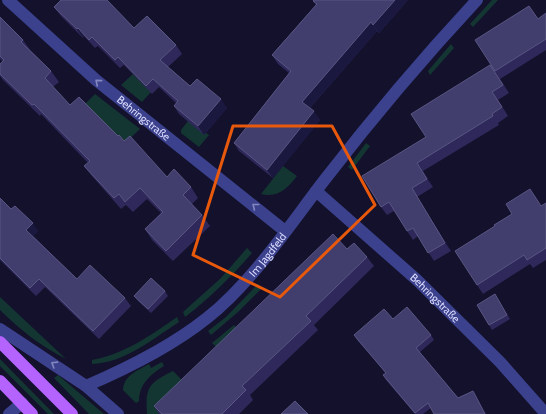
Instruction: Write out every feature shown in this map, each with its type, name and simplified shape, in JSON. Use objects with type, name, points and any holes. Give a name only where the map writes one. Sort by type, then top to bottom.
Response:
[{"type":"main road","points":[[0,342],[72,414]]},
{"type":"main road","points":[[0,381],[32,414]]},
{"type":"street","name":"Behringstraße","points":[[8,0],[96,80],[285,231]]},
{"type":"street","name":"Im Jagdfeld","points":[[86,386],[172,342],[208,318],[242,285],[422,60],[476,0]]},
{"type":"street","name":"Behringstraße","points":[[316,192],[417,280],[500,362],[546,414]]},
{"type":"street","points":[[0,329],[86,386],[118,414]]},
{"type":"street","points":[[9,414],[22,403]]},
{"type":"highlighted area","points":[[233,126],[332,126],[375,205],[280,297],[193,255]]},
{"type":"green space","points":[[492,0],[498,0],[473,27],[470,24]]},
{"type":"green space","points":[[451,44],[454,48],[430,75],[428,71]]},
{"type":"green space","points":[[133,74],[151,92],[142,102],[121,85]]},
{"type":"green space","points":[[95,94],[140,129],[121,147],[84,105]]},
{"type":"green space","points":[[188,121],[209,135],[199,147],[181,133],[181,130]]},
{"type":"green space","points":[[366,143],[370,146],[352,170],[348,167]]},
{"type":"green space","points":[[283,166],[297,176],[290,185],[282,191],[272,195],[261,194]]},
{"type":"green space","points":[[247,248],[252,253],[244,262],[212,295],[185,317],[183,312],[221,278]]},
{"type":"green space","points":[[258,284],[262,288],[238,312],[211,335],[208,331],[226,317]]},
{"type":"green space","points":[[0,297],[66,359],[31,337],[8,318],[0,310]]},
{"type":"green space","points":[[177,317],[179,322],[138,349],[127,355],[104,363],[92,364],[92,360],[126,349]]},
{"type":"green space","points":[[234,325],[244,335],[225,355],[212,343]]},
{"type":"green space","points":[[0,359],[54,414],[48,414],[0,366]]},
{"type":"green space","points":[[162,362],[164,366],[155,372],[143,385],[139,401],[136,403],[123,390],[126,381],[136,371],[149,364],[151,368]]},
{"type":"green space","points":[[173,371],[190,388],[163,414],[147,414],[147,398],[150,387],[159,379]]},
{"type":"green space","points":[[58,375],[104,414],[89,414],[54,378]]},
{"type":"building","points":[[61,0],[107,0],[134,28],[147,16],[176,45],[160,60],[190,86],[197,79],[221,99],[198,126],[174,106],[178,101],[153,79],[146,86],[118,57],[115,60],[92,37],[89,40],[78,28],[77,29],[54,7]]},
{"type":"building","points":[[395,0],[373,25],[371,22],[302,102],[314,111],[267,170],[234,143],[291,71],[272,55],[317,4],[313,1]]},
{"type":"building","points":[[529,6],[538,19],[546,13],[546,39],[495,71],[475,40]]},
{"type":"building","points":[[0,17],[23,40],[21,42],[51,71],[45,78],[70,105],[79,97],[124,141],[130,136],[167,177],[174,169],[191,187],[183,195],[202,215],[166,251],[145,229],[163,212],[140,188],[125,202],[119,194],[114,198],[84,166],[90,161],[34,104],[32,105],[0,74],[0,64],[4,60],[0,56]]},
{"type":"building","points":[[490,65],[503,85],[492,92],[502,107],[492,114],[493,116],[417,163],[427,179],[412,188],[445,243],[428,253],[413,228],[407,231],[389,202],[381,207],[362,176],[426,137],[411,114]]},
{"type":"building","points":[[530,189],[541,206],[546,203],[546,248],[527,260],[524,255],[477,285],[455,251],[512,214],[506,204]]},
{"type":"building","points":[[0,198],[11,209],[15,206],[33,223],[26,230],[77,279],[90,265],[125,298],[93,331],[39,279],[30,288],[0,258]]},
{"type":"building","points":[[333,234],[347,249],[354,243],[367,257],[306,316],[311,321],[242,386],[246,390],[222,414],[162,414],[154,406]]},
{"type":"building","points":[[151,278],[165,291],[148,309],[134,296]]},
{"type":"building","points":[[495,294],[507,315],[489,325],[477,305]]},
{"type":"building","points":[[407,307],[431,335],[416,348],[458,398],[473,391],[485,414],[434,414],[428,403],[415,413],[383,375],[386,373],[354,335],[384,309],[393,319]]},
{"type":"building","points":[[295,401],[308,414],[281,414]]}]
